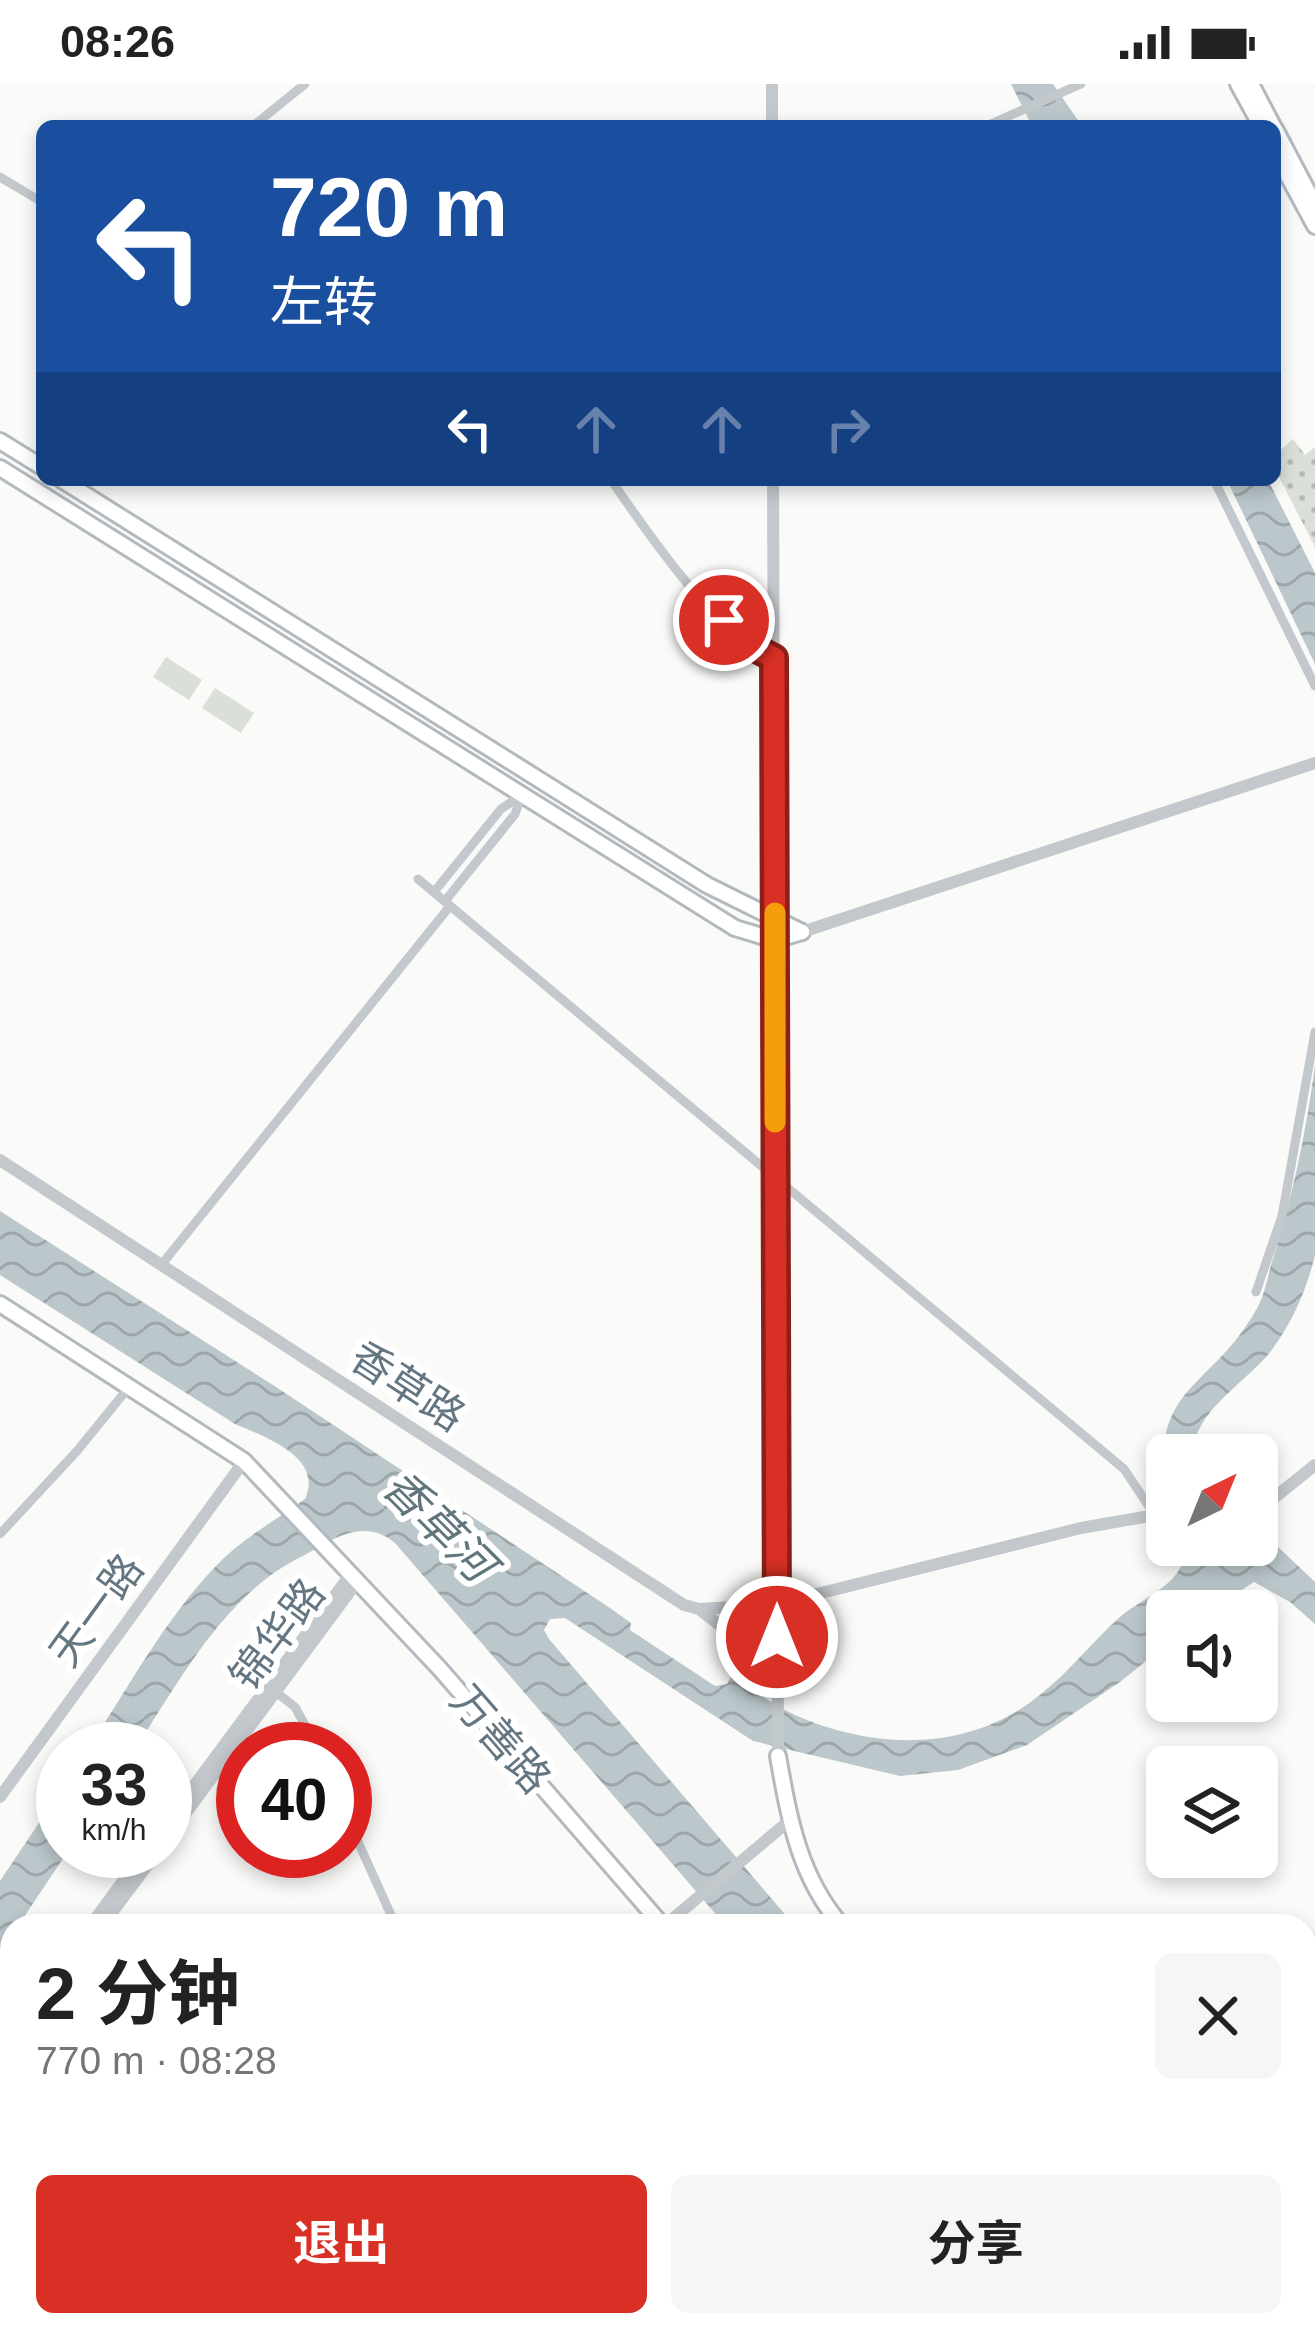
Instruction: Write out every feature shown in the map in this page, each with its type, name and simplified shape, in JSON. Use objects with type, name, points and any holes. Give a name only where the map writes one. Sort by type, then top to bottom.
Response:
[{"type":"main road","points":[[1238,84],[1258,120]]},
{"type":"main road","points":[[1251,84],[1270,120]]},
{"type":"main road","points":[[1281,141],[1315,205]]},
{"type":"main road","points":[[1281,163],[1315,226]]},
{"type":"main road","points":[[0,441],[36,463]]},
{"type":"main road","points":[[0,468],[735,928],[775,940],[802,932]]},
{"type":"main road","points":[[72,486],[707,885],[802,932]]},
{"type":"main road","name":"万善路","points":[[0,1304],[244,1461],[440,1669],[653,1914]]},
{"type":"main road","points":[[778,1756],[796,1848],[831,1914]]},
{"type":"street","points":[[260,120],[305,84]]},
{"type":"street","points":[[772,84],[772,120]]},
{"type":"street","points":[[1000,120],[1081,84]]},
{"type":"street","points":[[1017,113],[1020,120]]},
{"type":"street","points":[[0,177],[36,198]]},
{"type":"street","points":[[614,486],[661,552],[724,620],[774,658]]},
{"type":"street","points":[[773,486],[778,1756]]},
{"type":"street","points":[[1217,486],[1315,686]]},
{"type":"street","points":[[802,932],[1315,764]]},
{"type":"street","points":[[434,892],[501,809],[536,778]]},
{"type":"street","points":[[162,1264],[448,903],[515,814],[522,795]]},
{"type":"street","points":[[418,879],[1124,1468],[1146,1496]]},
{"type":"street","points":[[1256,1292],[1282,1216],[1315,1032]]},
{"type":"street","name":"香草路","points":[[0,1160],[684,1606],[699,1609],[777,1670]]},
{"type":"street","points":[[0,1534],[104,1421],[129,1387]]},
{"type":"street","name":"天一路","points":[[0,1797],[244,1461]]},
{"type":"street","points":[[1278,1495],[1315,1465]]},
{"type":"street","points":[[699,1609],[777,1604],[1146,1517]]},
{"type":"street","name":"锦华路","points":[[192,1803],[353,1578]]},
{"type":"street","points":[[272,1689],[295,1707],[303,1722]]},
{"type":"street","name":"锦华路","points":[[192,1791],[272,1689]]},
{"type":"street","points":[[673,1914],[789,1821]]},
{"type":"street","points":[[372,1873],[391,1914]]},
{"type":"street","points":[[99,1914],[126,1878]]},
{"type":"street","points":[[111,1914],[138,1878]]},
{"type":"shaded area","points":[[1293,439],[1305,455],[1315,447],[1315,547],[1281,481],[1281,450]]},
{"type":"shaded area","points":[[166,657],[202,680],[189,700],[153,677]]},
{"type":"shaded area","points":[[215,688],[254,713],[241,733],[202,708]]},
{"type":"water","points":[[1011,84],[1053,84],[1078,120],[1029,120]]},
{"type":"water","points":[[1230,486],[1271,486],[1315,573],[1315,664]]},
{"type":"water","points":[[1315,1065],[1315,1255],[1292,1317],[1271,1351],[1211,1411],[1198,1434],[1166,1434],[1187,1393],[1256,1310],[1285,1216]]},
{"type":"water","name":"香草河","points":[[0,1211],[610,1608],[631,1623],[630,1630],[715,1686],[727,1684],[731,1677],[787,1711],[826,1727],[858,1735],[922,1740],[954,1736],[1014,1713],[1146,1599],[1146,1661],[1027,1745],[958,1770],[900,1776],[753,1741],[565,1618],[550,1619],[544,1630],[549,1639],[785,1914],[716,1914],[395,1543],[376,1533],[357,1531],[338,1537],[271,1575],[213,1633],[152,1722],[105,1722],[197,1587],[236,1547],[305,1499],[309,1484],[299,1460],[0,1275]]},
{"type":"water","points":[[1278,1547],[1315,1582],[1315,1624],[1278,1595],[1278,1590],[1254,1582],[1242,1590],[1159,1590],[1181,1566],[1278,1566]]},
{"type":"water","points":[[36,1827],[36,1878],[50,1878],[26,1914],[0,1914],[0,1881]]},
{"type":"slow traffic","points":[[775,913],[775,1122]]},
{"type":"route","points":[[724,620],[774,658],[777,1637]]}]
